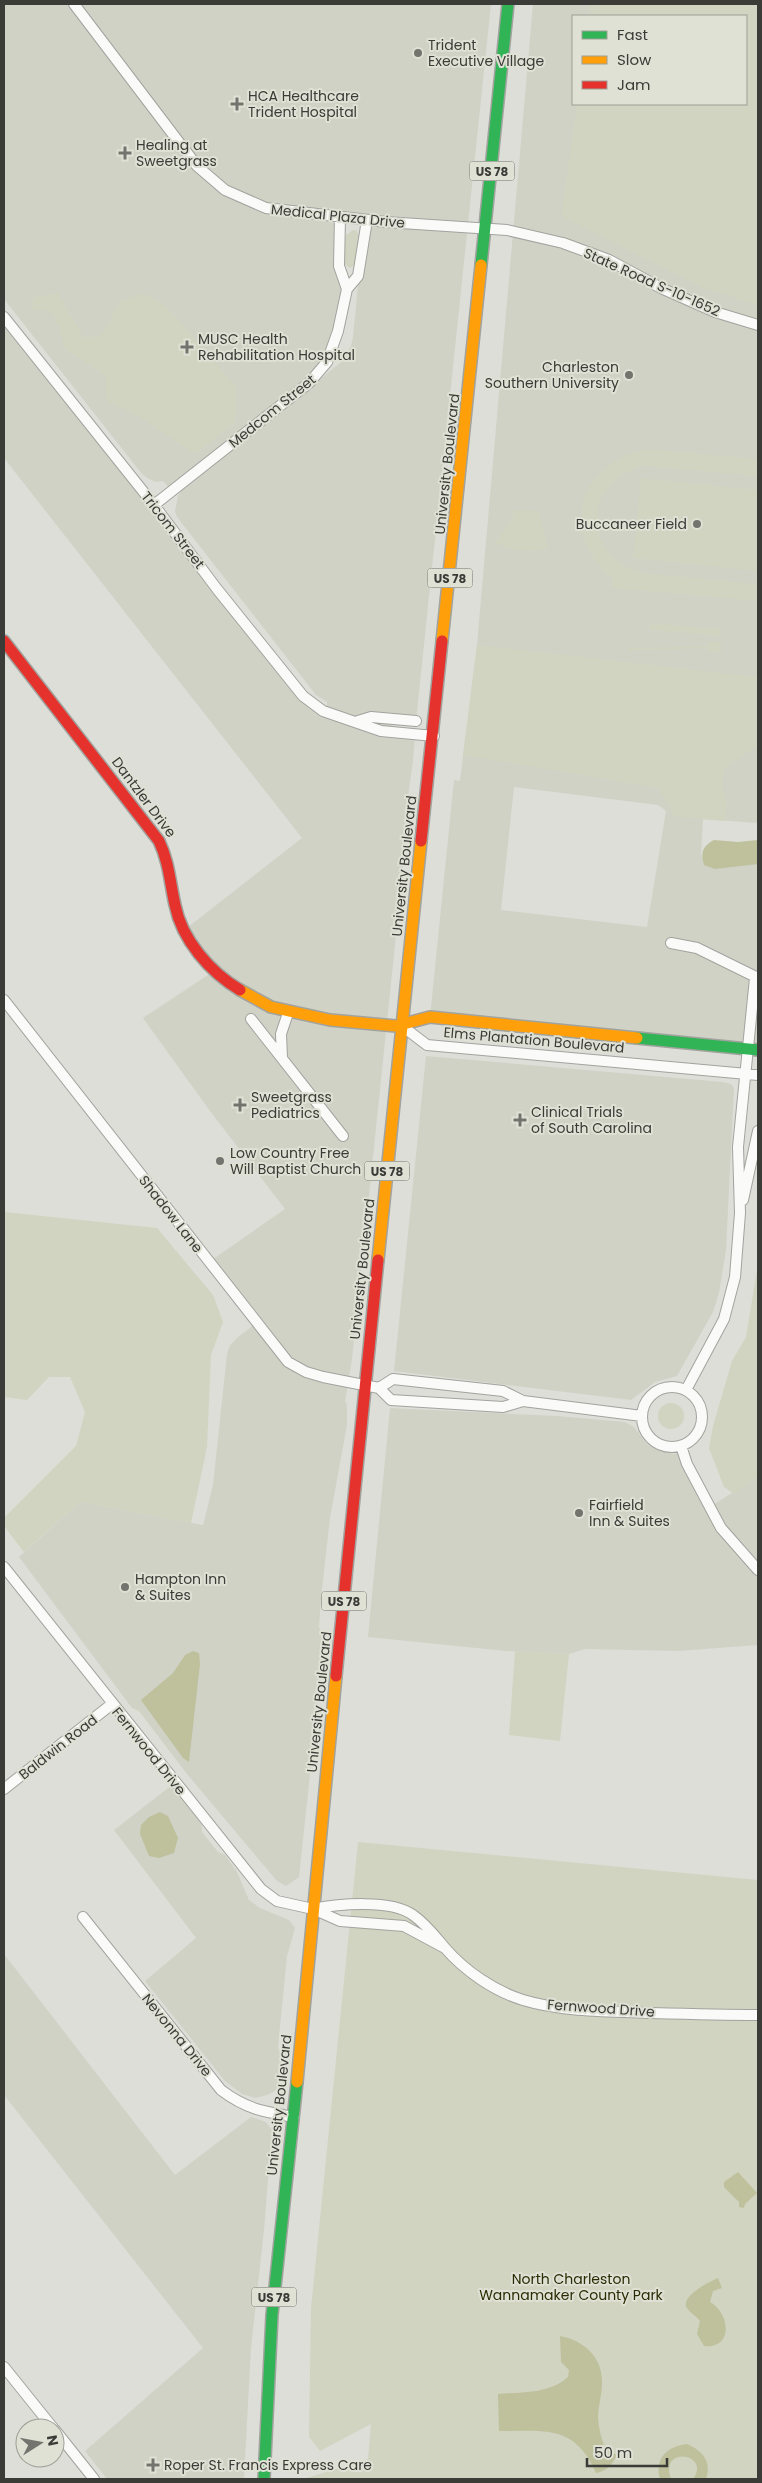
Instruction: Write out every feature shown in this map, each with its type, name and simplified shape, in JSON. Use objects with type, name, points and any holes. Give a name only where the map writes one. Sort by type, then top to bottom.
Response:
[{"type":"main road","name":"University Boulevard","points":[[264,2479],[272,2315],[294,2117],[313,1909],[402,1026],[434,736],[508,4]]},
{"type":"main road","name":"Dantzler Drive","points":[[4,641],[12,648],[159,841],[166,854],[177,914],[186,937],[215,971],[232,986],[257,1002],[288,1013],[330,1021],[402,1026]]},
{"type":"main road","name":"Elms Plantation Boulevard","points":[[402,1026],[430,1017],[754,1050]]},
{"type":"street","name":"Medical Plaza Drive","points":[[74,4],[172,134],[212,181],[244,200],[266,208],[367,220],[486,228]]},
{"type":"street","name":"Medcom Street","points":[[340,216],[340,266],[347,289]]},
{"type":"street","name":"Medcom Street","points":[[154,505],[309,383],[327,362],[338,331],[347,289],[358,276],[367,220]]},
{"type":"street","name":"State Road S-10-1652","points":[[486,228],[507,230],[592,253],[715,312],[758,325]]},
{"type":"street","name":"Tricom Street","points":[[4,317],[303,696],[323,711],[358,721],[381,731],[434,736]]},
{"type":"street","name":"Tricom Street","points":[[358,721],[372,717],[416,721]]},
{"type":"street","points":[[671,943],[697,948],[757,978],[754,1050],[744,1074],[738,1147],[740,1213],[735,1277],[724,1318],[706,1356],[686,1390]]},
{"type":"street","name":"Shadow Lane","points":[[4,1000],[288,1362],[306,1372],[379,1388]]},
{"type":"street","points":[[282,1060],[281,1034],[288,1013]]},
{"type":"street","points":[[250,1019],[344,1136]]},
{"type":"street","name":"Elms Plantation Boulevard","points":[[402,1026],[427,1045],[758,1076]]},
{"type":"street","points":[[740,1213],[758,1131]]},
{"type":"street","points":[[524,1401],[503,1406],[391,1400],[379,1388],[393,1379],[503,1391],[524,1401],[642,1416]]},
{"type":"street","points":[[674,1386],[686,1390],[698,1401],[702,1418],[696,1435],[681,1446],[671,1447],[654,1441],[643,1425],[642,1416],[648,1398],[656,1391],[674,1386]]},
{"type":"street","points":[[681,1446],[687,1464],[721,1528],[758,1570]]},
{"type":"street","name":"Fernwood Drive","points":[[4,1567],[261,1889],[277,1900],[313,1909],[340,1921],[404,1926],[445,1948]]},
{"type":"street","name":"Baldwin Road","points":[[4,1789],[112,1704]]},
{"type":"street","name":"Fernwood Drive","points":[[313,1909],[342,1904],[391,1907],[412,1914],[433,1932],[461,1965],[483,1980],[523,2000],[556,2007],[601,2011],[758,2017]]},
{"type":"street","name":"Nevonna Drive","points":[[83,1917],[221,2090],[236,2102],[257,2111],[294,2117]]},
{"type":"street","points":[[4,2367],[45,2418]]},
{"type":"street","points":[[65,2443],[94,2479]]},
{"type":"shaded area","points":[[4,4],[491,4],[416,721],[371,717],[415,735],[352,1359],[345,1401],[347,1405],[347,1425],[330,1518],[321,1598],[319,1627],[324,1637],[324,1644],[299,1877],[286,1886],[277,1881],[187,1774],[139,1711],[132,1708],[19,1557],[80,1502],[203,1525],[213,1485],[227,1354],[230,1345],[256,1323],[209,1262],[285,1209],[210,1111],[143,1018],[214,971],[183,931],[302,838],[4,458],[4,317],[282,672],[327,712],[327,702],[316,695],[177,517],[175,511],[178,496],[182,490],[340,363],[351,346],[353,337],[359,274],[367,220],[341,217],[339,266],[347,289],[327,362],[172,491],[163,481],[156,482],[147,478],[4,299]]},
{"type":"shaded area","name":"Charleston Southern University","points":[[533,4],[758,4],[758,823],[703,819],[701,854],[704,865],[758,864],[758,1047],[430,1017],[454,780],[460,781],[477,645]],"holes":[[[514,787],[658,805],[666,811],[647,927],[501,910]]]},
{"type":"shaded area","points":[[714,840],[738,842],[758,840],[758,864],[715,869],[704,865],[703,850]]},
{"type":"shaded area","points":[[426,1056],[731,1084],[734,1088],[726,1250],[719,1293],[713,1312],[677,1376],[655,1382],[631,1400],[394,1371]]},
{"type":"shaded area","points":[[390,1408],[557,1416],[625,1422],[634,1427],[646,1443],[658,1450],[674,1454],[683,1452],[710,1507],[758,1476],[758,1645],[678,1651],[585,1649],[569,1654],[506,1651],[368,1637]]},
{"type":"shaded area","points":[[193,1651],[199,1653],[200,1664],[189,1762],[183,1758],[141,1700],[173,1673],[185,1655]]},
{"type":"shaded area","points":[[172,1785],[202,1825],[202,1832],[218,1852],[225,1855],[237,1872],[249,1900],[260,1908],[289,1920],[295,1928],[287,1956],[278,2047],[282,2060],[279,2082],[276,2090],[268,2095],[255,2098],[242,2094],[225,2081],[145,1981],[196,1938],[114,1830]]},
{"type":"shaded area","points":[[160,1812],[168,1816],[178,1838],[174,1853],[159,1858],[149,1856],[140,1834],[141,1825],[149,1817]]},
{"type":"shaded area","points":[[4,1954],[175,2175],[251,2117],[266,2122],[272,2130],[264,2230],[251,2348],[244,2479],[107,2479],[85,2451],[203,2348],[4,2095]]},
{"type":"shaded area","points":[[738,2172],[757,2193],[745,2204],[744,2208],[739,2207],[739,2202],[724,2187],[724,2182]]},
{"type":"shaded area","points":[[718,2278],[722,2288],[713,2291],[710,2302],[722,2314],[726,2329],[720,2342],[704,2346],[697,2334],[700,2321],[687,2308],[686,2302],[692,2293]]},
{"type":"shaded area","points":[[560,2336],[576,2341],[584,2346],[590,2351],[599,2365],[602,2383],[598,2418],[602,2441],[605,2448],[617,2455],[609,2467],[600,2472],[596,2473],[588,2457],[568,2438],[544,2431],[499,2431],[498,2394],[526,2392],[553,2387],[568,2377],[569,2370],[561,2362]]},
{"type":"shaded area","points":[[687,2444],[698,2450],[705,2458],[708,2467],[706,2479],[693,2479],[697,2470],[696,2463],[691,2459],[677,2457],[672,2461],[669,2468],[671,2479],[660,2479],[659,2465],[664,2454],[674,2447]]},
{"type":"green space","points":[[590,4],[758,4],[758,305],[703,288],[561,216],[577,105],[747,105],[747,15],[589,15]]},
{"type":"green space","points":[[353,230],[357,231],[359,238],[356,264],[350,268],[343,263],[346,235]]},
{"type":"green space","points":[[58,293],[84,338],[100,336],[121,301],[144,293],[167,307],[236,386],[235,422],[195,454],[140,417],[106,401],[105,375],[65,349],[59,327],[51,311],[30,309],[34,297]]},
{"type":"green space","points":[[640,450],[661,450],[758,459],[758,476],[642,466],[622,475],[604,493],[598,507],[597,523],[600,537],[606,550],[618,562],[643,573],[758,584],[758,601],[611,588],[612,579],[596,561],[586,542],[581,523],[582,505],[589,487],[601,472],[618,459]]},
{"type":"green space","name":"Buccaneer Field","points":[[641,478],[758,490],[758,571],[633,558]]},
{"type":"green space","points":[[514,510],[539,511],[549,548],[522,551],[495,543],[514,514]]},
{"type":"green space","points":[[650,623],[721,629],[720,636],[650,630]]},
{"type":"green space","points":[[721,641],[722,652],[708,652],[707,648],[629,651],[629,648],[707,646],[707,642]]},
{"type":"green space","points":[[477,645],[758,677],[758,745],[725,768],[722,784],[727,803],[725,821],[675,817],[658,788],[463,755]]},
{"type":"green space","points":[[4,1212],[157,1228],[213,1295],[223,1322],[211,1355],[207,1447],[191,1523],[80,1502],[24,1552],[4,1526],[4,1518],[76,1446],[85,1412],[70,1377],[49,1377],[27,1400],[4,1397]]},
{"type":"green space","points":[[758,1264],[758,1476],[734,1494],[724,1487],[709,1448],[713,1426],[732,1361],[746,1337]]},
{"type":"green space","points":[[671,1403],[680,1407],[684,1416],[680,1425],[671,1429],[662,1425],[658,1416],[662,1407]]},
{"type":"green space","points":[[515,1651],[569,1654],[560,1741],[509,1735]]},
{"type":"green space","name":"North Charleston Wannamaker County Park","points":[[358,1842],[758,1880],[758,2479],[303,2479],[368,2459],[371,2424],[320,2451],[309,2437],[311,2308]]},
{"type":"traffic: fast","points":[[481,265],[508,4]]},
{"type":"traffic: fast","points":[[637,1038],[758,1050]]},
{"type":"traffic: fast","points":[[264,2479],[272,2315],[297,2082]]},
{"type":"traffic: slow","points":[[442,641],[481,265]]},
{"type":"traffic: slow","points":[[378,1260],[421,841]]},
{"type":"traffic: slow","points":[[240,990],[271,1007],[330,1020],[396,1026],[430,1017],[637,1038]]},
{"type":"traffic: slow","points":[[297,2082],[336,1676]]},
{"type":"traffic: jam","points":[[4,641],[159,841],[167,865],[175,905],[184,931],[208,964],[229,983],[240,990]]},
{"type":"traffic: jam","points":[[421,841],[442,641]]},
{"type":"traffic: jam","points":[[336,1676],[378,1260]]},
{"type":"place","name":"Trident Executive Village","points":[[418,53]]},
{"type":"place","name":"HCA Healthcare Trident Hospital","points":[[237,104]]},
{"type":"place","name":"Healing at Sweetgrass","points":[[125,153]]},
{"type":"place","name":"MUSC Health Rehabilitation Hospital","points":[[187,347]]},
{"type":"place","name":"Charleston Southern University","points":[[629,375]]},
{"type":"place","name":"Buccaneer Field","points":[[697,524]]},
{"type":"place","name":"Sweetgrass Pediatrics","points":[[240,1105]]},
{"type":"place","name":"Clinical Trials of South Carolina","points":[[520,1120]]},
{"type":"place","name":"Low Country Free Will Baptist Church","points":[[220,1161]]},
{"type":"place","name":"Fairfield Inn & Suites","points":[[579,1513]]},
{"type":"place","name":"Hampton Inn & Suites","points":[[125,1587]]},
{"type":"place","name":"Roper St. Francis Express Care","points":[[153,2465]]}]
